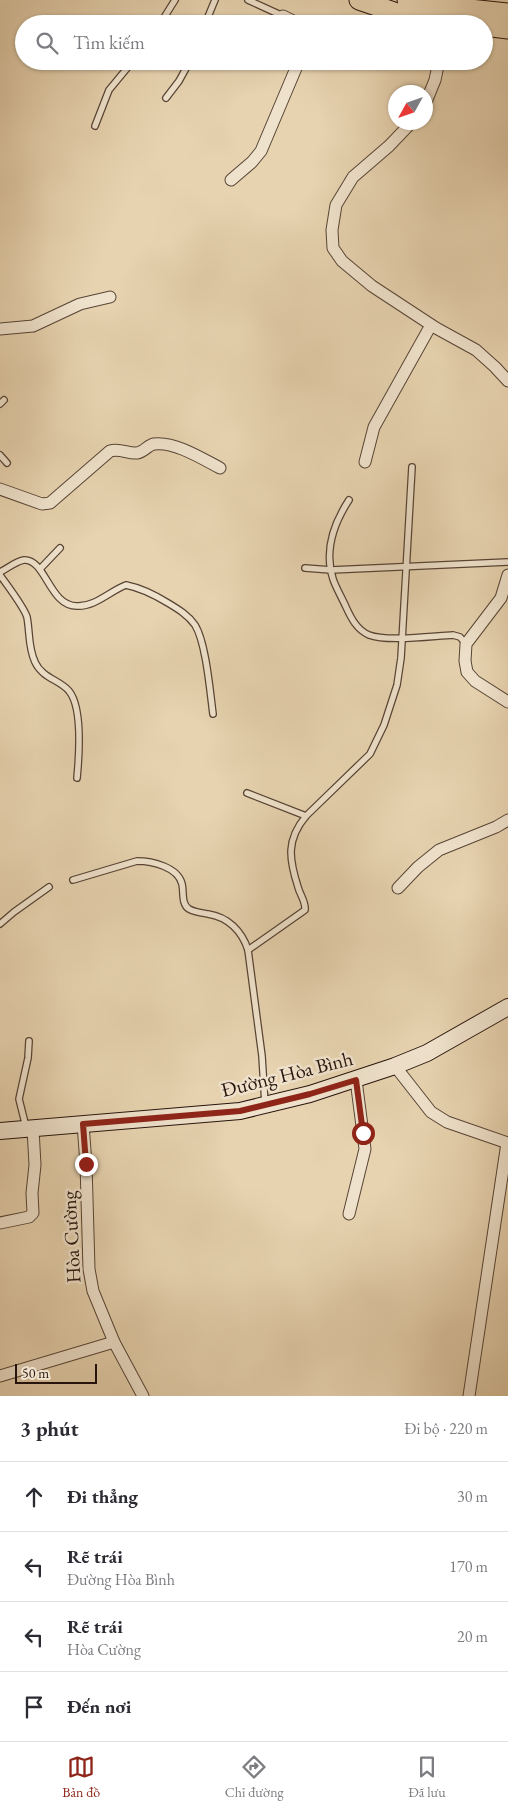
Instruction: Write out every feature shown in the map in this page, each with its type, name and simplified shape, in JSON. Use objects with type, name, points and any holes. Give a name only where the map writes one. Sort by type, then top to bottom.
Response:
[{"type":"main road","points":[[360,0],[394,12],[410,15]]},
{"type":"main road","points":[[407,0],[508,13]]},
{"type":"main road","points":[[493,27],[508,29]]},
{"type":"street","points":[[231,180],[252,162],[261,151],[295,70]]},
{"type":"street","points":[[433,85],[437,70]]},
{"type":"street","points":[[404,130],[353,178],[336,205],[332,230],[333,248],[342,261],[372,286],[431,325],[476,350],[508,382]]},
{"type":"street","points":[[0,329],[33,326],[80,304],[110,297]]},
{"type":"street","points":[[365,462],[374,427],[431,325]]},
{"type":"street","points":[[0,489],[42,504],[50,503],[110,452],[119,450],[136,453],[154,444],[186,450],[220,468]]},
{"type":"street","points":[[508,575],[501,598],[466,644],[465,661],[467,672],[475,681],[508,702]]},
{"type":"street","points":[[398,888],[418,867],[439,850],[496,827],[508,820]]},
{"type":"street","name":"Đường Hòa Bình","points":[[0,1131],[240,1111],[265,1105],[310,1094],[395,1066],[427,1053],[508,1007]]},
{"type":"street","points":[[395,1066],[432,1112],[446,1122],[508,1143],[469,1396]]},
{"type":"street","points":[[349,1214],[365,1149],[356,1080]]},
{"type":"street","name":"Hòa Cường","points":[[83,1124],[89,1269],[93,1291],[114,1342],[143,1396]]},
{"type":"street","points":[[0,1223],[29,1217],[33,1213],[32,1193],[35,1165],[30,1129]]},
{"type":"street","points":[[0,1376],[114,1342]]},
{"type":"lane","points":[[166,15],[175,0]]},
{"type":"lane","points":[[209,15],[215,0]]},
{"type":"lane","points":[[248,0],[281,15]]},
{"type":"lane","points":[[95,126],[109,90],[126,70]]},
{"type":"lane","points":[[166,98],[185,70]]},
{"type":"lane","points":[[0,456],[7,463]]},
{"type":"lane","points":[[248,950],[304,910],[305,904],[298,888],[292,863],[291,848],[294,832],[306,816],[370,754],[384,725],[397,685],[407,567],[412,467]]},
{"type":"lane","points":[[349,500],[340,514],[331,539],[329,554],[333,579],[354,623],[363,632],[371,636],[453,635],[460,637],[466,644]]},
{"type":"lane","points":[[40,569],[60,548]]},
{"type":"lane","points":[[77,778],[80,746],[74,701],[69,691],[45,675],[35,663],[29,647],[26,615],[0,574],[18,562],[25,560],[35,564],[52,590],[63,602],[72,606],[79,607],[90,604],[126,585],[152,594],[181,611],[194,624],[204,648],[213,714]]},
{"type":"lane","points":[[305,568],[331,570],[508,562]]},
{"type":"lane","points":[[247,793],[306,816]]},
{"type":"lane","points":[[73,880],[137,861],[144,861],[170,869],[180,878],[183,885],[185,905],[189,909],[218,916],[240,932],[248,950],[262,1056],[265,1105]]},
{"type":"lane","points":[[0,924],[49,887]]},
{"type":"lane","points":[[29,1041],[28,1058],[19,1099],[30,1129]]},
{"type":"route","points":[[86,1164],[83,1124],[240,1111],[310,1094],[356,1080],[363,1133]]}]
